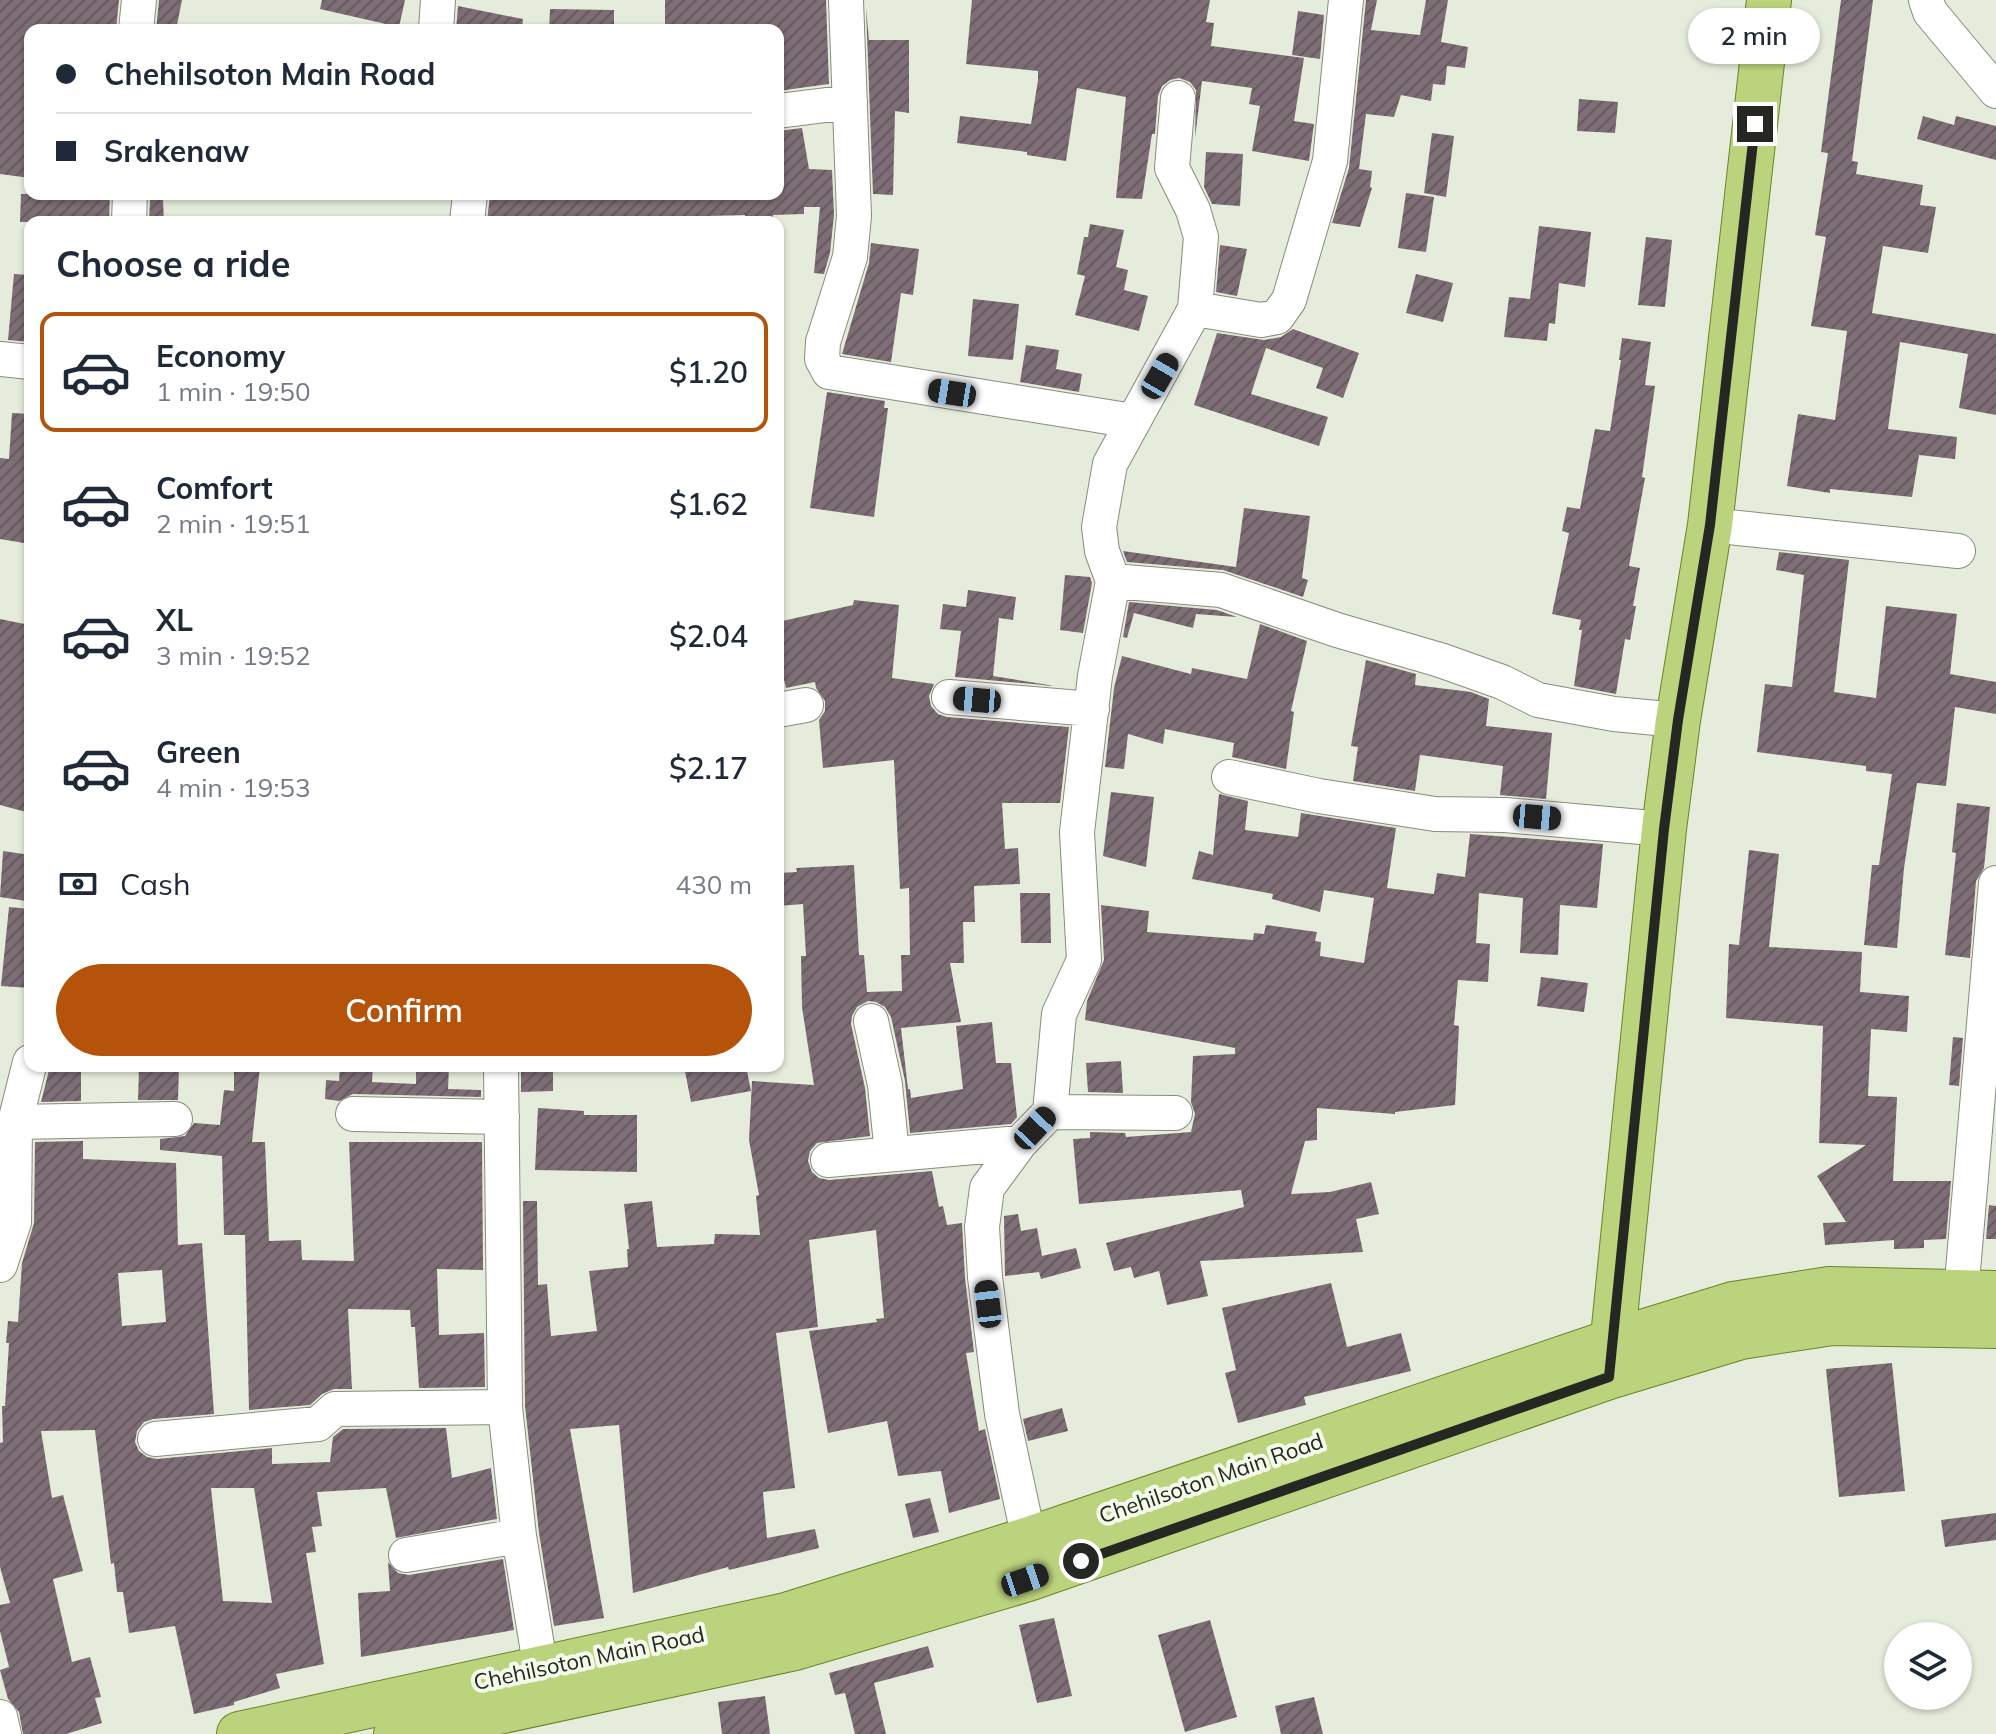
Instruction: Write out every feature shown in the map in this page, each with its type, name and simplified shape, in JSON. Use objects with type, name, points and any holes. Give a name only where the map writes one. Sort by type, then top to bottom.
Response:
[{"type":"main road","points":[[1611,1359],[1664,829],[1678,720],[1710,525],[1769,0]]},
{"type":"main road","name":"Chehilsoton Main Road","points":[[396,1734],[795,1648],[1010,1585],[1611,1359],[1733,1304],[1829,1289],[1978,1294]]},
{"type":"main road","name":"Chehilsoton Main Road","points":[[239,1734],[786,1615],[1611,1359],[1832,1323],[1996,1326]]},
{"type":"street","points":[[137,24],[139,0]]},
{"type":"street","points":[[436,24],[438,0]]},
{"type":"street","points":[[846,0],[854,216],[850,257],[823,342],[822,359],[829,372],[1133,421]]},
{"type":"street","points":[[1195,309],[1261,320],[1277,317],[1289,300],[1330,161],[1346,0]]},
{"type":"street","points":[[1926,0],[1930,12],[1996,91]]},
{"type":"street","points":[[1029,1539],[1002,1414],[982,1227],[987,1188],[1020,1143],[1050,1112],[1059,1014],[1084,960],[1077,832],[1092,709],[1113,581],[1102,551],[1099,527],[1110,464],[1195,309],[1201,237],[1193,210],[1172,168],[1178,98]]},
{"type":"street","points":[[784,110],[850,102]]},
{"type":"street","points":[[0,359],[24,361]]},
{"type":"street","points":[[1710,525],[1958,551]]},
{"type":"street","points":[[1113,581],[1221,590],[1337,630],[1440,660],[1502,682],[1538,700],[1614,714],[1678,720]]},
{"type":"street","points":[[949,697],[1092,709]]},
{"type":"street","points":[[1229,777],[1319,796],[1435,814],[1505,815],[1664,829]]},
{"type":"street","points":[[1978,1294],[1996,883]]},
{"type":"street","points":[[871,1021],[885,1085],[892,1154]]},
{"type":"street","points":[[0,1265],[14,1222],[15,1122],[28,1072]]},
{"type":"street","points":[[501,1072],[505,1407],[519,1536],[541,1670]]},
{"type":"street","points":[[1050,1112],[1175,1113]]},
{"type":"street","points":[[353,1114],[502,1117]]},
{"type":"street","points":[[15,1122],[175,1119]]},
{"type":"street","points":[[828,1160],[1020,1143]]},
{"type":"street","points":[[155,1439],[318,1424],[335,1409],[505,1407]]},
{"type":"street","points":[[406,1555],[519,1536]]},
{"type":"street","points":[[0,1717],[4,1734]]},
{"type":"building","points":[[0,0],[119,0],[117,24],[24,24],[24,177],[0,174]]},
{"type":"building","points":[[159,0],[182,0],[177,24],[157,24]]},
{"type":"building","points":[[322,0],[405,0],[400,24],[386,24],[320,9]]},
{"type":"building","points":[[665,0],[826,0],[829,84],[784,90],[784,24],[665,24]]},
{"type":"building","points":[[972,0],[1210,0],[1206,22],[1214,23],[1211,46],[1304,58],[1294,121],[1314,124],[1309,161],[1252,151],[1260,106],[1249,104],[1252,88],[1202,81],[1195,138],[1196,90],[1190,82],[1179,78],[1162,86],[1158,96],[1155,134],[1152,134],[1142,199],[1116,198],[1126,97],[1077,88],[1066,161],[1027,155],[1027,152],[957,143],[960,116],[1031,124],[1038,80],[1038,71],[966,64]]},
{"type":"building","points":[[1366,0],[1377,0],[1371,30],[1420,35],[1426,0],[1448,0],[1441,42],[1468,47],[1465,68],[1447,66],[1445,85],[1433,84],[1431,101],[1401,95],[1394,117],[1366,114],[1359,169],[1372,171],[1372,188],[1360,227],[1332,223],[1349,168]]},
{"type":"building","points":[[1841,0],[1873,0],[1852,161],[1858,162],[1856,174],[1923,185],[1920,205],[1936,207],[1928,253],[1883,246],[1872,313],[1996,334],[1996,415],[1959,408],[1968,354],[1900,342],[1888,429],[1957,437],[1955,459],[1919,455],[1912,497],[1830,489],[1830,493],[1787,486],[1798,414],[1835,420],[1847,331],[1811,326],[1826,237],[1815,235],[1828,153],[1821,152]]},
{"type":"building","points":[[458,6],[523,19],[523,24],[456,24]]},
{"type":"building","points":[[866,8],[869,40],[909,40],[909,113],[895,111],[893,195],[873,194]]},
{"type":"building","points":[[550,9],[614,10],[614,24],[549,24]]},
{"type":"building","points":[[1298,11],[1324,15],[1320,59],[1292,55]]},
{"type":"building","points":[[1579,99],[1618,102],[1615,133],[1577,131]]},
{"type":"building","points":[[1923,116],[1954,125],[1956,116],[1996,126],[1996,160],[1917,139]]},
{"type":"building","points":[[802,128],[809,169],[832,170],[834,215],[830,253],[824,274],[814,273],[820,207],[804,207],[804,214],[773,216],[488,216],[489,200],[784,200],[784,130]]},
{"type":"building","points":[[1432,133],[1454,136],[1446,197],[1424,193]]},
{"type":"building","points":[[1206,152],[1243,154],[1240,206],[1212,204],[1204,187]]},
{"type":"building","points":[[1406,193],[1434,197],[1426,252],[1398,248]]},
{"type":"building","points":[[21,194],[24,194],[24,200],[110,200],[109,216],[24,216],[24,222],[20,222]]},
{"type":"building","points":[[150,200],[163,200],[164,216],[149,216]]},
{"type":"building","points":[[1090,224],[1124,230],[1116,267],[1128,270],[1124,290],[1148,296],[1139,331],[1075,315],[1085,276],[1077,274],[1084,237],[1088,237]]},
{"type":"building","points":[[1539,226],[1591,232],[1585,287],[1559,283],[1555,324],[1549,323],[1547,341],[1504,337],[1509,297],[1530,299]]},
{"type":"building","points":[[1646,237],[1672,240],[1665,307],[1638,305]]},
{"type":"building","points":[[871,243],[919,249],[913,295],[901,293],[891,362],[842,354],[869,263]]},
{"type":"building","points":[[1220,245],[1247,249],[1237,296],[1216,292]]},
{"type":"building","points":[[14,274],[24,275],[24,341],[8,340]]},
{"type":"building","points":[[1416,274],[1453,283],[1443,322],[1406,313]]},
{"type":"building","points":[[973,299],[1019,304],[1013,360],[968,356]]},
{"type":"building","points":[[1293,329],[1359,353],[1343,398],[1316,388],[1323,368],[1266,348],[1251,394],[1328,417],[1319,446],[1194,405],[1217,333],[1264,340],[1281,337]]},
{"type":"building","points":[[1622,338],[1651,342],[1645,385],[1655,386],[1642,477],[1645,478],[1629,566],[1640,568],[1633,606],[1636,606],[1630,640],[1625,639],[1616,694],[1574,686],[1581,620],[1552,614],[1569,533],[1562,531],[1567,507],[1580,509],[1595,429],[1610,431]]},
{"type":"building","points":[[1026,345],[1059,350],[1056,369],[1082,374],[1079,392],[1020,382]]},
{"type":"building","points":[[827,392],[885,401],[884,408],[888,408],[874,517],[810,508]]},
{"type":"building","points":[[12,413],[24,414],[24,543],[0,539],[0,458],[9,459]]},
{"type":"building","points":[[1244,508],[1310,516],[1302,578],[1308,580],[1303,597],[1223,570],[1127,562],[1123,551],[1236,567]]},
{"type":"building","points":[[1779,552],[1849,560],[1834,692],[1876,698],[1886,606],[1957,614],[1950,674],[1996,682],[1996,714],[1955,707],[1946,786],[1917,783],[1904,868],[1897,948],[1864,945],[1872,865],[1879,865],[1892,774],[1866,771],[1866,766],[1757,752],[1765,684],[1792,687],[1804,575],[1776,570]]},
{"type":"building","points":[[1065,575],[1090,577],[1092,583],[1083,633],[1060,630]]},
{"type":"building","points":[[968,590],[1016,597],[1013,620],[999,618],[993,676],[1055,686],[955,677],[961,631],[940,629],[943,604],[966,607]]},
{"type":"building","points":[[854,600],[899,605],[892,678],[934,684],[929,696],[931,706],[938,714],[1069,727],[1060,803],[1002,803],[1005,849],[1018,848],[1020,884],[974,886],[975,922],[963,922],[964,963],[950,963],[961,1022],[901,1028],[911,1098],[963,1089],[956,1026],[992,1022],[996,1063],[1011,1063],[1017,1117],[1011,1124],[910,1133],[905,1081],[891,1017],[885,1007],[868,1001],[857,1007],[851,1024],[865,1088],[870,1136],[817,1143],[810,1151],[808,1161],[812,1172],[819,1178],[829,1180],[932,1171],[939,1207],[943,1206],[947,1225],[962,1223],[974,1352],[966,1353],[979,1431],[985,1429],[1000,1499],[949,1513],[941,1471],[898,1476],[887,1421],[828,1433],[809,1331],[877,1322],[876,1319],[884,1318],[876,1230],[809,1240],[818,1327],[776,1333],[795,1488],[763,1492],[767,1538],[815,1529],[819,1548],[729,1570],[728,1567],[633,1593],[619,1425],[570,1429],[604,1618],[554,1626],[539,1533],[525,1406],[523,1201],[537,1201],[538,1285],[547,1284],[551,1336],[597,1331],[589,1271],[628,1267],[624,1204],[652,1201],[657,1247],[714,1244],[715,1234],[760,1235],[756,1196],[759,1195],[749,1140],[752,1081],[814,1085],[802,1007],[801,956],[806,956],[803,904],[784,906],[784,873],[797,872],[796,868],[854,865],[859,955],[864,955],[867,992],[902,991],[901,955],[910,955],[909,888],[900,889],[894,760],[823,768],[819,720],[825,711],[825,701],[815,682],[786,688],[784,680],[784,621],[853,605]]},
{"type":"building","points":[[1129,602],[1217,610],[1237,617],[1196,614],[1193,628],[1134,613],[1127,638],[1123,637]]},
{"type":"building","points":[[0,619],[24,624],[24,811],[0,805]]},
{"type":"building","points":[[1260,624],[1307,641],[1291,711],[1294,712],[1286,769],[1232,757],[1234,743],[1165,729],[1163,744],[1128,734],[1124,769],[1105,767],[1114,688],[1122,656],[1191,674],[1192,668],[1247,679]]},
{"type":"building","points":[[1366,660],[1416,674],[1415,685],[1471,692],[1489,699],[1486,726],[1552,733],[1546,799],[1500,795],[1503,766],[1420,755],[1415,791],[1353,781],[1358,747],[1351,746]]},
{"type":"building","points":[[1111,792],[1154,797],[1146,867],[1103,856]]},
{"type":"building","points":[[1219,794],[1248,801],[1245,830],[1298,837],[1301,813],[1396,828],[1387,888],[1434,894],[1437,873],[1465,877],[1470,834],[1603,844],[1597,908],[1560,905],[1558,955],[1520,953],[1523,898],[1479,893],[1476,943],[1490,944],[1488,982],[1458,980],[1454,1025],[1459,1026],[1455,1105],[1395,1114],[1317,1108],[1317,1140],[1305,1141],[1291,1194],[1330,1192],[1371,1182],[1379,1214],[1356,1219],[1363,1252],[1200,1261],[1208,1296],[1167,1305],[1159,1271],[1134,1278],[1131,1267],[1114,1271],[1106,1243],[1244,1207],[1241,1190],[1079,1204],[1073,1139],[1090,1138],[1090,1132],[1125,1133],[1126,1137],[1191,1132],[1195,1114],[1191,1102],[1193,1056],[1235,1054],[1235,1048],[1085,1020],[1087,1001],[1104,960],[1101,905],[1149,911],[1147,932],[1253,940],[1254,933],[1264,934],[1266,925],[1317,932],[1315,941],[1321,942],[1320,956],[1364,963],[1374,898],[1324,890],[1320,912],[1272,899],[1273,894],[1192,879],[1199,851],[1213,855]]},
{"type":"building","points":[[1957,803],[1990,807],[1984,868],[1976,881],[1970,958],[1945,955],[1956,853],[1952,852]]},
{"type":"building","points":[[1749,850],[1779,854],[1769,947],[1862,952],[1860,992],[1909,996],[1907,1032],[1871,1029],[1868,1096],[1897,1097],[1893,1181],[1951,1181],[1946,1239],[1924,1240],[1924,1248],[1894,1249],[1894,1240],[1825,1245],[1823,1223],[1846,1222],[1817,1176],[1866,1145],[1819,1143],[1823,1026],[1726,1018],[1729,944],[1739,945]]},
{"type":"building","points":[[3,851],[24,854],[24,901],[0,897]]},
{"type":"building","points":[[1020,893],[1050,893],[1051,943],[1021,943]]},
{"type":"building","points":[[9,907],[24,908],[24,988],[1,986]]},
{"type":"building","points":[[1541,977],[1588,983],[1584,1012],[1537,1006]]},
{"type":"building","points":[[1953,1037],[1963,1038],[1959,1086],[1949,1085]]},
{"type":"building","points":[[1121,1061],[1123,1093],[1088,1092],[1086,1063]]},
{"type":"building","points":[[48,1072],[81,1072],[81,1101],[41,1102]]},
{"type":"building","points":[[139,1072],[179,1072],[178,1100],[138,1100]]},
{"type":"building","points":[[234,1072],[259,1072],[252,1142],[265,1142],[269,1241],[301,1240],[302,1260],[354,1261],[349,1142],[482,1142],[483,1270],[437,1269],[439,1335],[484,1333],[485,1387],[419,1388],[415,1327],[411,1327],[410,1310],[348,1309],[352,1389],[334,1389],[322,1394],[310,1405],[249,1410],[245,1235],[224,1235],[222,1156],[160,1150],[160,1139],[185,1136],[194,1123],[220,1125],[224,1090],[234,1091]]},
{"type":"building","points":[[340,1072],[373,1072],[372,1082],[416,1084],[416,1072],[449,1072],[448,1089],[481,1090],[481,1097],[353,1094],[339,1101],[325,1099],[326,1080],[339,1081]]},
{"type":"building","points":[[521,1072],[553,1072],[553,1091],[521,1092]]},
{"type":"building","points":[[685,1072],[747,1072],[751,1091],[691,1102]]},
{"type":"building","points":[[538,1108],[584,1111],[584,1115],[637,1115],[637,1172],[535,1170]]},
{"type":"building","points":[[83,1141],[83,1159],[176,1163],[178,1245],[202,1243],[214,1414],[144,1422],[137,1431],[135,1442],[139,1451],[147,1457],[157,1459],[272,1448],[272,1464],[330,1462],[333,1437],[343,1429],[446,1428],[452,1478],[491,1468],[497,1519],[396,1538],[386,1488],[317,1492],[322,1526],[312,1527],[316,1552],[306,1553],[324,1664],[276,1674],[280,1688],[234,1702],[234,1705],[194,1714],[175,1626],[129,1633],[123,1592],[117,1592],[114,1563],[111,1564],[95,1430],[41,1431],[52,1498],[63,1495],[83,1571],[53,1579],[72,1662],[90,1657],[101,1697],[95,1698],[102,1723],[66,1734],[23,1734],[19,1712],[8,1699],[0,1670],[9,1667],[0,1631],[0,1605],[10,1603],[0,1567],[0,1443],[3,1442],[2,1406],[5,1406],[8,1321],[18,1322],[22,1263],[34,1223],[35,1142]],"holes":[[[162,1270],[166,1322],[122,1326],[118,1273]],[[211,1488],[254,1488],[272,1603],[223,1601]]]},
{"type":"building","points":[[1989,1205],[1996,1206],[1996,1239],[1986,1239]]},
{"type":"building","points":[[1018,1214],[1021,1231],[1037,1228],[1042,1256],[1076,1248],[1081,1268],[1041,1279],[1039,1272],[1005,1276],[1004,1216]]},
{"type":"building","points":[[1331,1283],[1347,1347],[1401,1333],[1411,1371],[1304,1397],[1306,1405],[1238,1423],[1225,1373],[1236,1370],[1222,1308]]},
{"type":"building","points":[[1892,1363],[1905,1491],[1839,1497],[1826,1369]]},
{"type":"building","points":[[1062,1408],[1068,1431],[1028,1441],[1023,1419]]},
{"type":"building","points":[[930,1498],[939,1532],[913,1538],[905,1504]]},
{"type":"building","points":[[1996,1513],[1996,1540],[1945,1547],[1941,1520]]},
{"type":"building","points":[[503,1559],[514,1630],[361,1657],[358,1593],[390,1591],[388,1562],[398,1573],[409,1575]]},
{"type":"building","points":[[1054,1618],[1072,1696],[1037,1703],[1019,1625]]},
{"type":"building","points":[[1210,1620],[1237,1717],[1185,1732],[1158,1635]]},
{"type":"building","points":[[928,1646],[934,1667],[874,1683],[886,1734],[855,1734],[845,1693],[835,1695],[829,1673]]},
{"type":"building","points":[[765,1696],[770,1734],[722,1734],[718,1702]]},
{"type":"building","points":[[1314,1697],[1323,1734],[1281,1734],[1275,1706]]},
{"type":"route","points":[[1081,1561],[1609,1377],[1664,829],[1678,720],[1710,525],[1755,124]]}]
